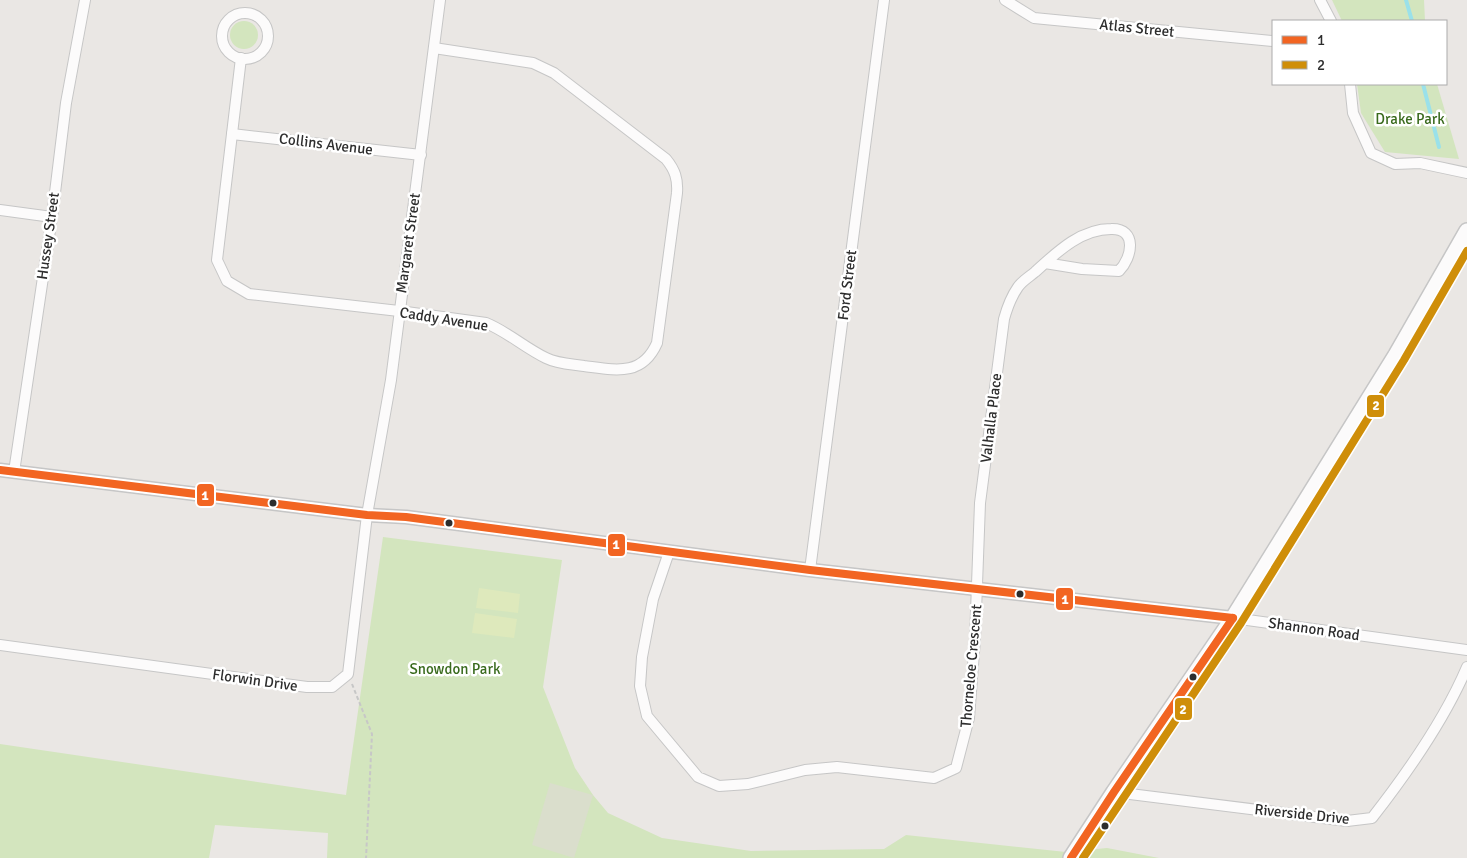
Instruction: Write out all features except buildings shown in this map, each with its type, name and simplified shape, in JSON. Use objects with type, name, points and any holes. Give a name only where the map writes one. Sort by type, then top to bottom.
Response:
[{"type":"main road","points":[[1070,858],[1233,618],[1396,355],[1467,231]]},
{"type":"street","name":"Hussey Street","points":[[14,472],[52,217],[66,103],[84,0]]},
{"type":"street","name":"Margaret Street","points":[[367,515],[391,380],[440,0]]},
{"type":"street","name":"Ford Street","points":[[810,570],[884,0]]},
{"type":"street","name":"Atlas Street","points":[[1005,0],[1034,18],[1272,41]]},
{"type":"street","points":[[1320,0],[1331,20]]},
{"type":"street","points":[[246,13],[260,18],[267,30],[268,38],[262,52],[248,58],[241,58],[234,56],[224,45],[223,30],[231,17],[246,13]]},
{"type":"street","name":"Caddy Avenue","points":[[241,58],[216,260],[227,281],[249,294],[486,323],[499,328],[548,359],[558,362],[626,370],[647,360],[657,343],[677,193],[678,182],[671,165],[666,159],[554,72],[544,67],[434,48]]},
{"type":"street","points":[[1350,85],[1353,113],[1371,153],[1395,164],[1420,163],[1467,173]]},
{"type":"street","name":"Collins Avenue","points":[[232,134],[421,155]]},
{"type":"street","points":[[0,210],[52,217]]},
{"type":"street","name":"Valhalla Place","points":[[977,590],[980,503],[1004,319],[1009,302],[1018,286],[1045,263],[1068,244],[1089,234],[1111,229],[1120,231],[1128,238],[1130,246],[1126,264],[1118,271],[1082,269],[1045,263]]},
{"type":"street","name":"Shannon Road","points":[[0,470],[367,515],[406,516],[810,570],[1233,618],[1467,650]]},
{"type":"street","points":[[348,674],[367,515]]},
{"type":"street","name":"Thorneloe Crescent","points":[[669,552],[653,599],[642,656],[640,686],[647,716],[698,777],[719,786],[748,784],[805,770],[837,767],[934,778],[956,768],[969,718],[977,590]]},
{"type":"street","name":"Florwin Drive","points":[[0,645],[307,688],[332,687],[348,674]]},
{"type":"street","name":"Riverside Drive","points":[[1114,792],[1347,821],[1372,818],[1399,783],[1456,694],[1467,667]]},
{"type":"path","points":[[348,674],[372,734],[366,858]]},
{"type":"green space","points":[[1332,0],[1424,0],[1425,20],[1342,20]]},
{"type":"green space","points":[[244,21],[254,25],[258,35],[254,45],[244,49],[234,45],[230,35],[234,25]]},
{"type":"green space","name":"Drake Park","points":[[1357,85],[1437,85],[1459,159],[1385,152],[1361,113]]},
{"type":"green space","name":"Snowdon Park","points":[[383,537],[562,560],[543,687],[575,768],[593,795],[608,813],[662,838],[751,851],[884,849],[906,835],[1066,852],[1107,848],[1159,858],[327,858],[328,833],[215,825],[209,858],[0,858],[0,744],[346,795]]},
{"type":"green space","points":[[479,588],[520,594],[518,613],[476,608]]},
{"type":"green space","points":[[475,613],[517,619],[514,638],[472,633]]},
{"type":"green space","points":[[550,783],[593,795],[574,858],[532,845]]},
{"type":"waterway","points":[[1406,0],[1412,20]]},
{"type":"waterway","points":[[1423,85],[1439,147]]},
{"type":"transit line","name":"2","points":[[1083,858],[1241,623],[1404,360],[1467,251]]},
{"type":"transit line","name":"1","points":[[0,470],[367,515],[406,517],[810,570],[1233,618]]},
{"type":"transit line","name":"1","points":[[1071,858],[1233,618]]}]
